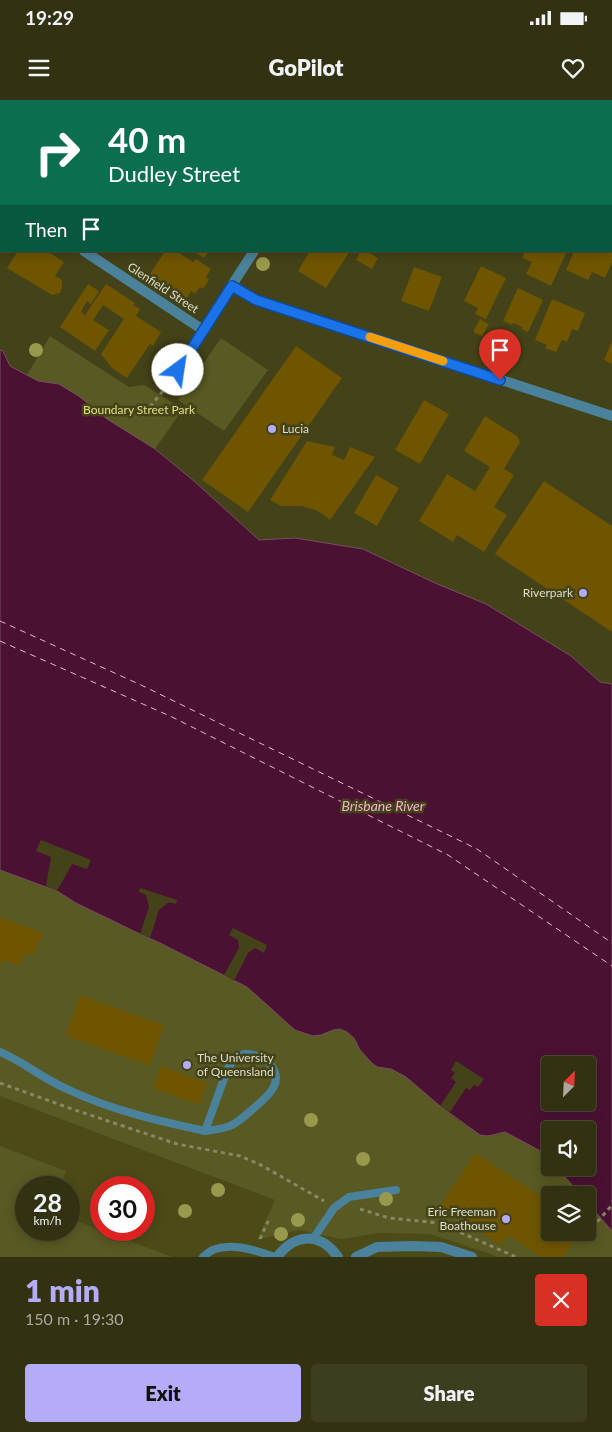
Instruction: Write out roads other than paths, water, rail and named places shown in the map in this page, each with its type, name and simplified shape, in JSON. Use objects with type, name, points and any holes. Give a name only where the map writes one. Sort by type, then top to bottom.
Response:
[{"type":"street","name":"Glenfield Street","points":[[86,252],[203,330]]},
{"type":"street","points":[[178,370],[253,252]]},
{"type":"street","points":[[232,286],[259,301],[612,416]]},
{"type":"street","points":[[276,1257],[290,1243],[301,1239],[324,1242],[332,1248],[338,1257]]},
{"type":"street","points":[[356,1257],[377,1247],[412,1246],[441,1247],[472,1257]]},
{"type":"lane","points":[[0,1052],[20,1062],[46,1080],[77,1094],[107,1105],[205,1131],[221,1129],[232,1125],[269,1094],[275,1086],[276,1078],[274,1068],[267,1061],[255,1054],[244,1054],[235,1058],[228,1068],[205,1131]]},
{"type":"lane","points":[[312,1239],[334,1208],[349,1197],[396,1190]]},
{"type":"lane","points":[[204,1257],[213,1251],[233,1247],[253,1250],[276,1257]]},
{"type":"water","name":"Brisbane River","points":[[0,350],[3,351],[10,366],[38,381],[59,384],[80,397],[107,419],[155,449],[194,481],[259,540],[295,538],[363,549],[435,583],[486,604],[571,656],[600,682],[612,684],[612,1231],[596,1212],[596,1186],[573,1186],[564,1176],[596,1176],[596,1121],[541,1121],[541,1151],[505,1132],[488,1136],[480,1135],[440,1106],[406,1077],[391,1069],[377,1067],[360,1050],[354,1038],[347,1032],[340,1029],[313,1036],[295,1030],[247,987],[76,903],[57,891],[0,870]]},
{"type":"place","name":"Lucia","points":[[272,429]]},
{"type":"place","name":"Riverpark","points":[[583,593]]},
{"type":"place","name":"The University of Queensland","points":[[187,1065]]},
{"type":"place","name":"Eric Freeman Boathouse","points":[[506,1219]]},
{"type":"park label","name":"Boundary Street Park","points":[[139,410]]}]
